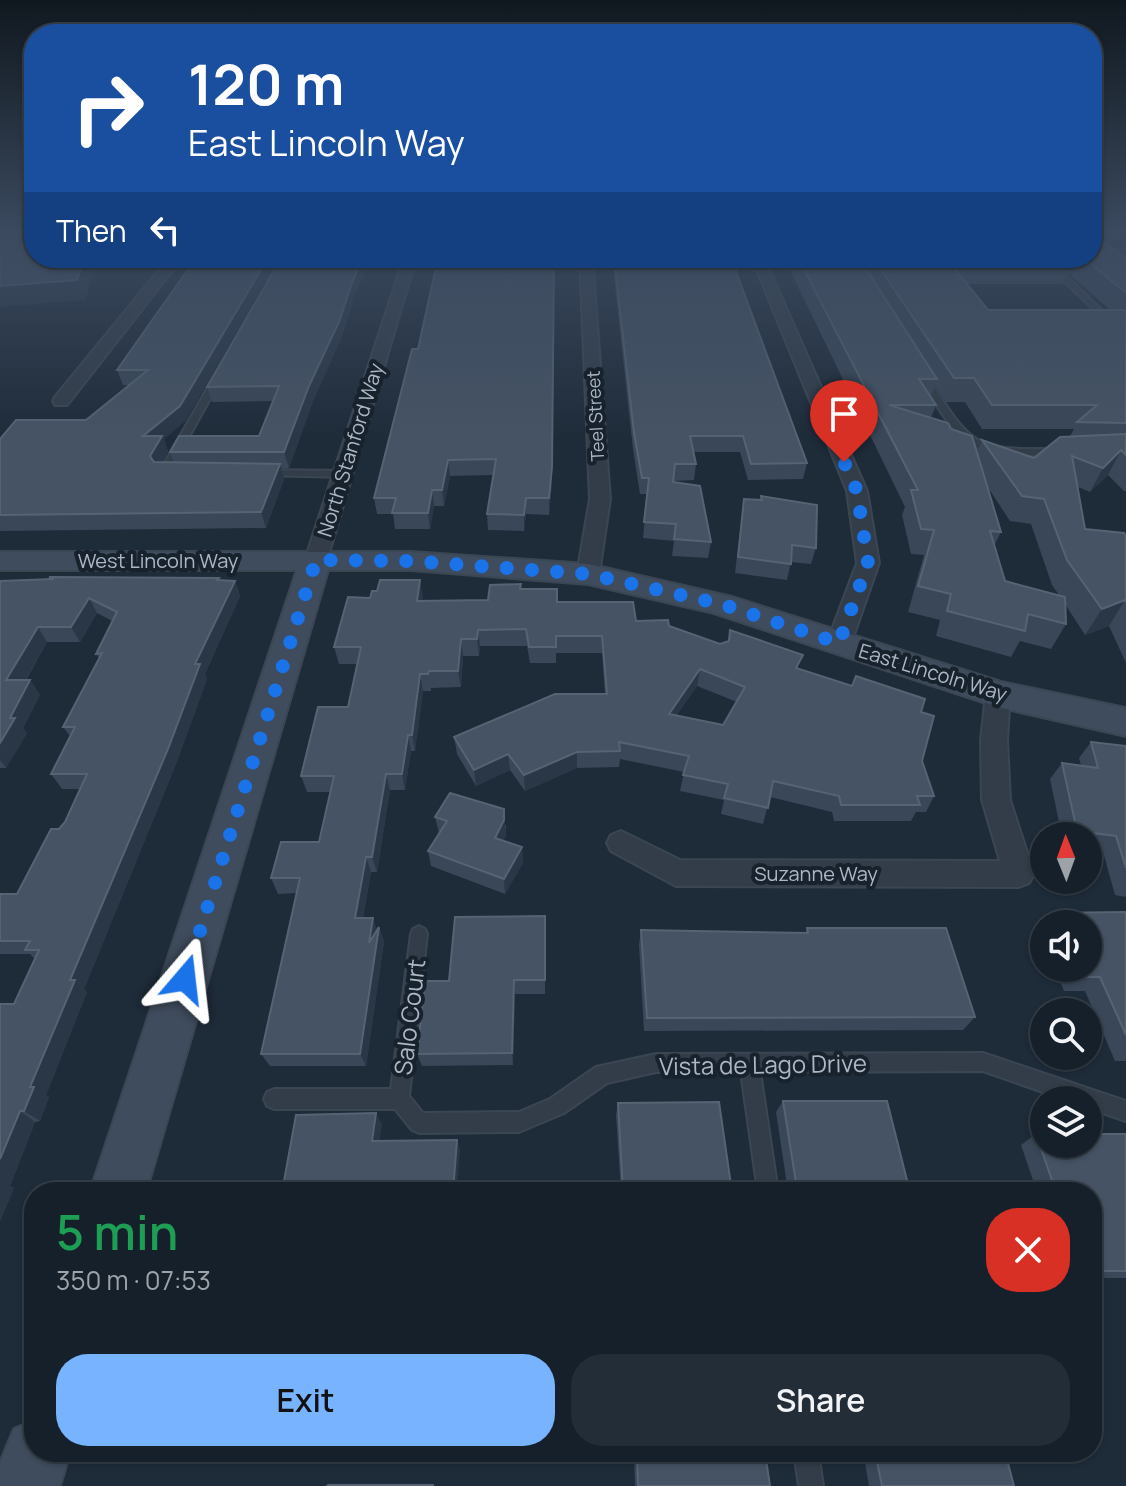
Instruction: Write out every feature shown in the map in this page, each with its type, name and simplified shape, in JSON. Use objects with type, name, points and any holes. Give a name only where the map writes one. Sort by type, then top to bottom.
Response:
[{"type":"street","points":[[61,401],[141,301]]},
{"type":"street","name":"North Stanford Way","points":[[121,1182],[397,301]]},
{"type":"street","name":"Teel Street","points":[[588,574],[600,499],[589,301]]},
{"type":"street","points":[[776,301],[857,491],[868,563],[839,643]]},
{"type":"street","name":"East Lincoln Way","points":[[316,560],[411,561],[588,574],[721,604],[998,694],[1126,722]]},
{"type":"street","name":"West Lincoln Way","points":[[0,561],[316,560]]},
{"type":"street","name":"Suzanne Way","points":[[621,843],[676,873],[1019,874],[996,800],[994,740],[998,694]]},
{"type":"street","points":[[26,1486],[34,1462]]},
{"type":"lane","points":[[1088,301],[1126,339]]},
{"type":"lane","points":[[179,473],[164,473],[224,365]]},
{"type":"lane","points":[[917,368],[956,432],[976,447],[997,453],[1069,452]]},
{"type":"lane","points":[[253,473],[343,474]]},
{"type":"lane","name":"Salo Court","points":[[399,1099],[419,934]]},
{"type":"lane","name":"Vista de Lago Drive","points":[[399,1099],[419,1123],[519,1122],[557,1106],[603,1074],[656,1063],[983,1062],[1126,1111]]},
{"type":"lane","points":[[749,1063],[767,1182]]},
{"type":"lane","points":[[274,1099],[399,1099]]},
{"type":"lane","points":[[807,1462],[811,1486]]},
{"type":"building","points":[[165,301],[242,301],[180,406],[143,436],[162,436],[150,456],[154,462],[280,464],[261,512],[0,515],[0,439],[16,420],[86,420],[148,370],[117,370]]},
{"type":"building","points":[[256,301],[346,301],[284,452],[170,452],[179,436],[259,436],[279,386],[207,387]]},
{"type":"building","points":[[428,301],[554,301],[549,498],[526,498],[524,515],[487,514],[496,459],[448,460],[442,490],[432,490],[428,513],[392,513],[396,498],[374,498],[412,349],[418,349]]},
{"type":"building","points":[[619,301],[747,301],[807,463],[751,464],[743,436],[690,436],[696,464],[675,464],[673,482],[700,486],[711,542],[674,539],[676,524],[644,522],[649,478],[642,478]]},
{"type":"building","points":[[820,301],[887,301],[937,379],[919,379],[936,405],[889,405],[948,423],[951,429],[972,436],[1001,532],[990,531],[1005,581],[1065,597],[1066,624],[1028,614],[1025,631],[947,611],[951,594],[918,586],[934,530],[921,529],[911,490],[918,490]]},
{"type":"building","points":[[902,301],[981,301],[988,310],[1126,312],[1126,423],[1077,422],[1097,405],[992,405],[974,378],[954,378]]},
{"type":"building","points":[[1126,434],[1126,455],[1121,450],[1103,468],[1072,456],[1085,529],[1124,533],[1126,536],[1126,602],[1102,609],[1067,560],[1044,499],[1022,496],[982,440],[1034,458],[1060,437]]},
{"type":"building","points":[[761,496],[817,505],[816,548],[792,545],[791,564],[738,557],[744,499],[762,500]]},
{"type":"building","points":[[49,577],[219,578],[217,580],[235,581],[195,664],[200,664],[168,749],[70,980],[75,980],[30,1087],[34,1087],[24,1111],[20,1111],[0,1159],[0,1004],[14,1004],[39,950],[25,950],[30,941],[0,941],[0,894],[17,894],[51,829],[59,829],[65,822],[87,774],[51,774],[75,727],[63,727],[102,653],[96,654],[117,612],[89,598],[71,627],[38,627],[6,680],[30,680],[10,718],[15,718],[0,743],[0,581],[54,579]]},
{"type":"building","points":[[380,580],[420,580],[417,601],[488,600],[490,585],[521,584],[520,589],[557,589],[557,602],[633,602],[636,621],[668,620],[669,626],[720,644],[729,641],[730,630],[803,655],[796,668],[852,686],[856,676],[925,699],[921,712],[934,716],[922,761],[934,796],[917,796],[920,805],[841,805],[839,796],[773,781],[768,808],[724,798],[728,784],[683,775],[689,756],[619,742],[620,751],[577,752],[524,775],[508,754],[474,770],[454,737],[555,694],[607,694],[602,636],[556,636],[556,647],[529,647],[526,629],[478,630],[477,639],[461,639],[458,671],[420,674],[412,735],[408,735],[402,774],[386,774],[372,857],[366,857],[355,918],[373,918],[369,943],[379,927],[360,1054],[261,1054],[300,878],[271,878],[281,842],[319,842],[334,776],[301,776],[318,707],[348,707],[361,647],[334,647],[348,597],[370,598],[372,591],[377,591]],"holes":[[[700,669],[745,687],[723,725],[669,714]]]},
{"type":"building","points":[[1091,742],[1126,746],[1126,868],[1116,836],[1102,834],[1102,822],[1075,822],[1062,763],[1098,768]]},
{"type":"building","points":[[450,793],[504,809],[504,820],[495,838],[522,847],[504,879],[428,851],[447,821],[435,817]]},
{"type":"building","points":[[1102,912],[1126,912],[1126,1035],[1102,981]]},
{"type":"building","points":[[545,916],[545,980],[514,980],[512,1053],[417,1054],[425,981],[449,981],[455,917]]},
{"type":"building","points":[[807,928],[946,928],[975,1017],[647,1018],[641,930],[808,933]]},
{"type":"building","points":[[783,1101],[887,1101],[907,1182],[796,1182]]},
{"type":"building","points":[[719,1102],[731,1182],[622,1182],[618,1103]]},
{"type":"building","points":[[376,1113],[372,1141],[457,1140],[454,1182],[284,1182],[296,1115]]},
{"type":"building","points":[[1102,1134],[1126,1134],[1126,1271],[1102,1271],[1102,1182],[1053,1182],[1044,1158],[1102,1158]]},
{"type":"building","points":[[637,1462],[766,1462],[770,1486],[638,1486]]},
{"type":"building","points":[[877,1462],[1008,1462],[1014,1486],[882,1486]]},
{"type":"building","points":[[433,1485],[433,1486],[327,1486]]},
{"type":"route","points":[[185,979],[316,560],[411,561],[588,574],[721,604],[839,643],[868,563],[857,491],[844,462]]}]
